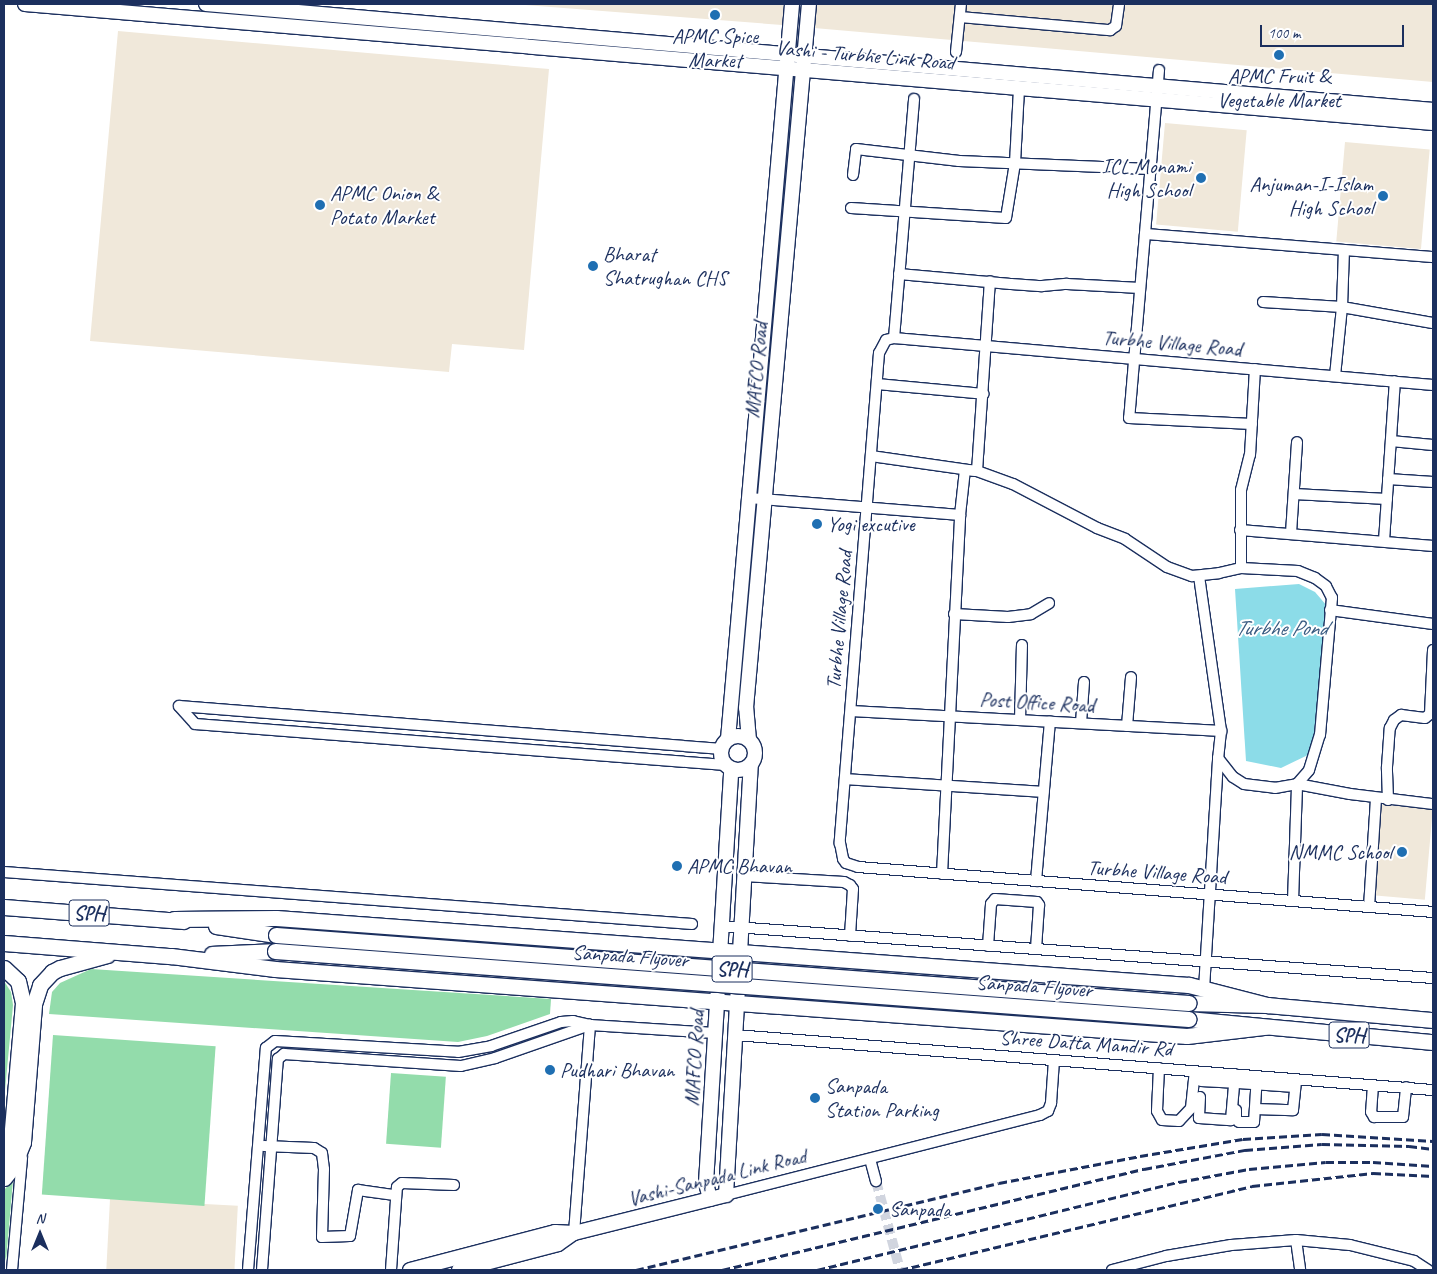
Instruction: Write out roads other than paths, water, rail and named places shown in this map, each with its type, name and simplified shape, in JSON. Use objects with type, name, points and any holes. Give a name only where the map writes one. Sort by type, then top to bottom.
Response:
[{"type":"highway","name":"SPH","points":[[4,907],[174,919]]},
{"type":"highway","points":[[174,919],[276,918],[1189,985],[1267,1005]]},
{"type":"highway","name":"Sanpada Flyover","points":[[174,919],[276,935],[1188,1003],[1267,1005]]},
{"type":"highway","name":"SPH","points":[[4,943],[171,956]]},
{"type":"highway","points":[[636,996],[640,944]]},
{"type":"highway","name":"Sanpada Flyover","points":[[171,956],[275,951],[1188,1018],[1265,1027]]},
{"type":"highway","points":[[4,1178],[13,1166],[34,1004],[40,986],[52,972],[60,968],[121,952]]},
{"type":"highway","points":[[171,956],[275,969],[1186,1036],[1265,1027]]},
{"type":"highway","points":[[4,968],[18,980],[22,994],[17,1142],[4,1159]]},
{"type":"highway","name":"SPH","points":[[1267,1005],[1433,1020]]},
{"type":"highway","name":"SPH","points":[[1265,1027],[1433,1042]]},
{"type":"main road","name":"Vashi - Turbhe Link Road","points":[[25,4],[103,6],[564,50],[787,61]]},
{"type":"main road","name":"Vashi - Turbhe Link Road","points":[[206,4],[566,35],[1019,88],[1157,93],[1433,123]]},
{"type":"main road","name":"MAFCO Road","points":[[725,744],[748,512],[792,4]]},
{"type":"main road","name":"MAFCO Road","points":[[749,740],[746,708],[809,4]]},
{"type":"main road","name":"Vashi - Turbhe Link Road","points":[[804,63],[1157,93],[1433,110]]},
{"type":"main road","points":[[739,736],[749,740],[756,755],[751,765],[741,770],[728,767],[722,760],[725,744],[739,736]]},
{"type":"main road","name":"MAFCO Road","points":[[726,1195],[751,765]]},
{"type":"main road","name":"MAFCO Road","points":[[710,1199],[706,1183],[722,926],[728,767]]},
{"type":"main road","name":"Vashi-Sanpada Link Road","points":[[410,1270],[555,1232],[574,1233],[726,1195]]},
{"type":"main road","name":"Vashi-Sanpada Link Road","points":[[459,1270],[558,1244],[574,1233]]},
{"type":"street","points":[[956,52],[961,4]]},
{"type":"street","points":[[960,17],[1110,30],[1116,26],[1120,4]]},
{"type":"street","points":[[564,50],[566,35]]},
{"type":"street","points":[[1158,70],[1129,418],[1252,424]]},
{"type":"street","points":[[851,208],[1006,218],[1015,163],[1019,88]]},
{"type":"street","points":[[894,338],[914,99]]},
{"type":"street","points":[[854,175],[856,149],[910,156],[1150,169]]},
{"type":"street","points":[[1145,234],[1433,257]]},
{"type":"street","points":[[1336,376],[1342,307],[1344,250]]},
{"type":"street","points":[[899,274],[1042,286],[1067,284],[1140,288]]},
{"type":"street","points":[[976,471],[984,394],[990,281]]},
{"type":"street","points":[[1264,302],[1342,307],[1433,323]]},
{"type":"street","points":[[763,338],[779,339]]},
{"type":"street","name":"Turbhe Village Road","points":[[1433,384],[894,338],[886,340],[881,346],[877,384],[840,843],[841,853],[846,863],[858,867],[1433,912]]},
{"type":"street","points":[[1241,568],[1241,490],[1250,455],[1255,369]]},
{"type":"street","points":[[1384,542],[1395,381]]},
{"type":"street","points":[[877,384],[984,394]]},
{"type":"street","points":[[1391,441],[1433,445]]},
{"type":"street","points":[[1291,533],[1297,442]]},
{"type":"street","points":[[871,456],[976,471],[1013,484],[1098,528],[1126,539],[1167,567],[1192,576],[1241,568],[1298,571],[1315,578],[1326,586],[1332,598],[1320,735],[1309,770],[1297,784],[1293,901]]},
{"type":"street","points":[[942,874],[948,787],[954,614],[960,515],[965,470],[976,471]]},
{"type":"street","points":[[1388,479],[1433,482]]},
{"type":"street","points":[[1294,494],[1387,499]]},
{"type":"street","points":[[749,498],[960,515]]},
{"type":"street","points":[[748,512],[764,514]]},
{"type":"street","points":[[1240,530],[1433,546]]},
{"type":"street","points":[[1199,576],[1220,730],[1204,989]]},
{"type":"street","points":[[954,614],[1008,617],[1031,614],[1049,602]]},
{"type":"street","points":[[1330,610],[1433,624]]},
{"type":"street","points":[[1020,720],[1022,645]]},
{"type":"street","points":[[1388,800],[1387,767],[1390,728],[1394,720],[1401,715],[1425,718],[1430,714],[1433,650]]},
{"type":"street","points":[[1126,726],[1131,677]]},
{"type":"street","points":[[1081,723],[1084,682]]},
{"type":"street","points":[[725,744],[179,706],[195,724],[728,767]]},
{"type":"street","name":"Post Office Road","points":[[851,711],[1220,730]]},
{"type":"street","points":[[1036,881],[1050,722]]},
{"type":"street","points":[[1218,758],[1233,778],[1244,784],[1275,788],[1297,784],[1388,800],[1433,804]]},
{"type":"street","points":[[845,779],[1044,792]]},
{"type":"street","points":[[1370,907],[1376,798]]},
{"type":"street","points":[[4,872],[692,924]]},
{"type":"street","points":[[744,876],[844,882],[850,885],[853,889],[850,936]]},
{"type":"street","points":[[988,946],[991,904],[995,899],[1036,902],[1039,905],[1036,949]]},
{"type":"street","points":[[722,926],[1433,978]]},
{"type":"street","points":[[248,1270],[266,1048],[275,1041],[458,1052],[491,1046],[561,1022],[573,1021],[590,1025],[715,1034]]},
{"type":"street","points":[[262,1270],[278,1059],[284,1054],[461,1066],[495,1058],[590,1025]]},
{"type":"street","points":[[574,1233],[590,1025]]},
{"type":"street","name":"Shree Datta Mandir Rd","points":[[735,1035],[1158,1068],[1236,1079],[1373,1085],[1433,1090]]},
{"type":"street","name":"Vashi-Sanpada Link Road","points":[[726,1195],[1040,1115],[1048,1111],[1051,1103],[1054,1060]]},
{"type":"street","points":[[1158,1068],[1157,1111],[1162,1120],[1179,1121],[1191,1108],[1199,1074]]},
{"type":"street","points":[[1199,1074],[1199,1118],[1228,1121],[1232,1118],[1236,1079]]},
{"type":"street","points":[[1236,1079],[1236,1118],[1238,1122],[1254,1122],[1257,1080]]},
{"type":"street","points":[[1255,1109],[1292,1111],[1296,1083]]},
{"type":"street","points":[[1373,1085],[1371,1112],[1374,1117],[1403,1117],[1406,1087]]},
{"type":"street","points":[[12,1270],[17,1142]]},
{"type":"street","points":[[258,1145],[314,1148],[322,1153],[324,1169],[322,1237],[350,1236],[358,1190],[395,1195]]},
{"type":"street","points":[[870,1159],[876,1181]]},
{"type":"street","points":[[391,1270],[397,1187],[402,1183],[454,1185]]},
{"type":"street","points":[[1296,1240],[1300,1270]]},
{"type":"street","points":[[1112,1270],[1166,1256],[1231,1245],[1296,1240],[1350,1245],[1414,1261],[1428,1270]]},
{"type":"water","name":"Turbhe Pond","points":[[1299,584],[1315,592],[1327,606],[1312,753],[1281,768],[1246,761],[1235,589]]},
{"type":"tunnel","points":[[876,1181],[900,1270]]},
{"type":"railway","points":[[636,1270],[999,1183],[1140,1156],[1243,1139],[1322,1134],[1433,1141]]},
{"type":"railway","points":[[722,1270],[1144,1169],[1245,1150],[1322,1144],[1409,1146],[1433,1149]]},
{"type":"railway","points":[[817,1270],[1179,1182],[1249,1169],[1326,1162],[1373,1162],[1433,1166]]},
{"type":"railway","points":[[900,1270],[1252,1186],[1373,1173],[1433,1176]]},
{"type":"place","name":"APMC Spice Market","points":[[715,15]]},
{"type":"place","name":"APMC Fruit & Vegetable Market","points":[[1279,55]]},
{"type":"place","name":"ICL Monami High School","points":[[1201,178]]},
{"type":"place","name":"Anjuman-I-Islam High School","points":[[1383,196]]},
{"type":"place","name":"APMC Onion & Potato Market","points":[[320,205]]},
{"type":"place","name":"Bharat Shatrughan CHS","points":[[593,266]]},
{"type":"place","name":"Yogi excutive","points":[[817,524]]},
{"type":"place","name":"NMMC School","points":[[1402,852]]},
{"type":"place","name":"APMC Bhavan","points":[[677,866]]},
{"type":"place","name":"Pudhari Bhavan","points":[[550,1070]]},
{"type":"place","name":"Sanpada Station Parking","points":[[815,1098]]},
{"type":"place","name":"Sanpada","points":[[878,1209]]}]
